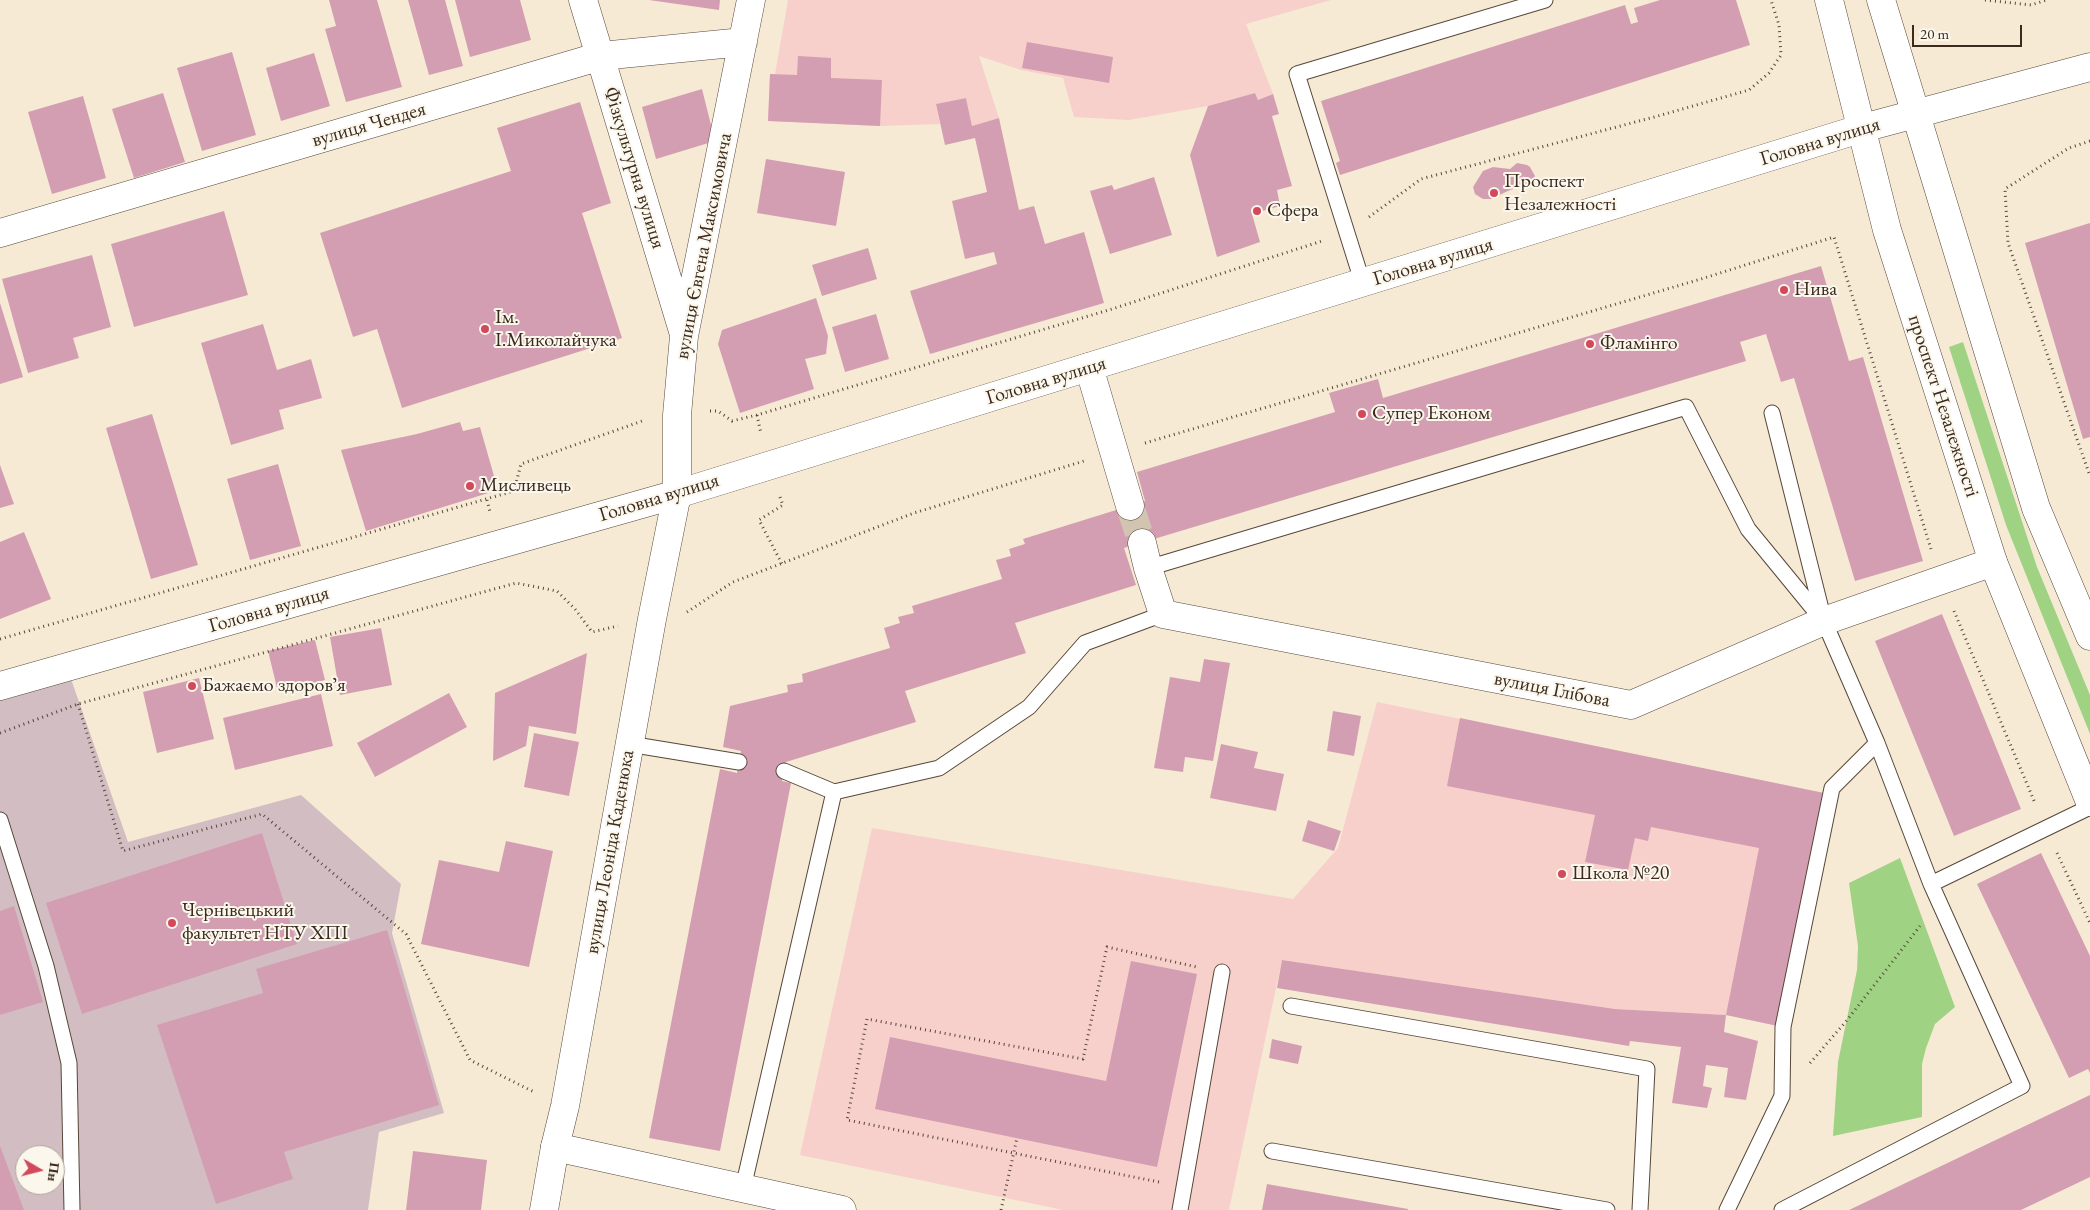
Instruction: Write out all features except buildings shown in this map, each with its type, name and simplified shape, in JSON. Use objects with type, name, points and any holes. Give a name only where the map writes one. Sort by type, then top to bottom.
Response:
[{"type":"street","name":"Фізкультурна вулиця","points":[[583,0],[684,336]]},
{"type":"street","name":"вулиця Євгена Максимовича","points":[[677,494],[677,415],[684,336],[751,0]]},
{"type":"street","name":"проспект Незалежності","points":[[1829,0],[1863,128],[1887,230],[1993,562],[2090,802]]},
{"type":"street","points":[[1881,0],[2036,508],[2090,636]]},
{"type":"street","name":"вулиця Чендея","points":[[0,233],[601,56],[743,42]]},
{"type":"street","name":"Головна вулиця","points":[[0,686],[677,494],[1363,284],[1863,128],[2090,68]]},
{"type":"street","points":[[1089,367],[1130,506]]},
{"type":"street","name":"вулиця Леоніда Каденюка","points":[[544,1210],[555,1147],[565,1106],[652,619],[677,494]]},
{"type":"street","points":[[1145,555],[1163,614]]},
{"type":"street","name":"вулиця Глібова","points":[[1163,614],[1631,705],[1824,622],[1993,562]]},
{"type":"street","points":[[555,1147],[842,1210]]},
{"type":"lane","points":[[1363,284],[1297,74],[1545,0]]},
{"type":"lane","points":[[1145,555],[1686,407],[1748,528],[1824,622]]},
{"type":"lane","points":[[1772,413],[1824,622],[1877,743],[1931,884],[2022,1086],[1782,1210]]},
{"type":"lane","points":[[784,771],[834,792],[940,768],[1029,707],[1085,643],[1163,614]]},
{"type":"lane","points":[[1727,1210],[1782,1096],[1783,1027],[1832,788],[1877,743]]},
{"type":"lane","points":[[629,744],[739,762]]},
{"type":"lane","points":[[743,1188],[834,792]]},
{"type":"lane","points":[[1931,884],[2090,808]]},
{"type":"lane","points":[[0,820],[46,966],[69,1063],[72,1210]]},
{"type":"lane","points":[[1180,1210],[1222,972]]},
{"type":"lane","points":[[1291,1006],[1648,1069],[1640,1210]]},
{"type":"lane","points":[[1272,1151],[1606,1210]]},
{"type":"path","points":[[0,639],[514,491],[521,464],[646,420],[718,411],[732,421],[1112,309],[1348,233],[1421,179],[1748,90],[1769,73],[1781,54],[1779,26],[1771,0]]},
{"type":"path","points":[[1985,0],[2031,5],[2047,0]]},
{"type":"path","points":[[2090,141],[2069,148],[2005,189],[2008,243],[2090,476]]},
{"type":"path","points":[[0,733],[78,704],[516,583],[557,591],[592,632],[685,613],[733,582],[914,512],[1701,279],[1834,237]]},
{"type":"path","points":[[78,704],[123,851],[262,814],[406,934],[470,1060],[565,1106]]},
{"type":"path","points":[[1782,1096],[1848,1019],[1923,923],[1931,884]]},
{"type":"path","points":[[1184,1187],[847,1120],[867,1019],[1083,1059],[1107,947],[1222,972]]},
{"type":"path","points":[[1001,1210],[1017,1138]]},
{"type":"shaded area","points":[[788,0],[1331,0],[1246,24],[1273,94],[1258,100],[1255,93],[1208,106],[1129,120],[1074,117],[1063,78],[1021,70],[979,56],[999,118],[972,126],[966,98],[936,104],[940,124],[880,126],[768,121],[770,74],[775,74]]},
{"type":"shaded area","points":[[71,679],[128,842],[301,795],[401,884],[392,933],[444,1113],[379,1132],[368,1210],[0,1210],[0,699]]},
{"type":"shaded area","points":[[1377,702],[1824,793],[1778,1026],[1726,1015],[1615,1009],[1282,960],[1229,1210],[1063,1210],[800,1155],[872,828],[1293,899],[1338,848]]},
{"type":"green space","points":[[1963,342],[2037,567],[2090,695],[2090,734],[2006,525],[1949,347]]},
{"type":"green space","points":[[1900,858],[1955,1007],[1935,1024],[1926,1048],[1922,1064],[1922,1117],[1833,1136],[1838,1062],[1857,970],[1858,946],[1849,883]]},
{"type":"tunnel","points":[[1130,506],[1142,543]]},
{"type":"place","name":"Проспект Незалежності","points":[[1494,193]]},
{"type":"place","name":"Сфера","points":[[1257,211]]},
{"type":"place","name":"Нива","points":[[1784,290]]},
{"type":"place","name":"Ім. І.Миколайчука","points":[[485,329]]},
{"type":"place","name":"Фламінго","points":[[1590,344]]},
{"type":"place","name":"Супер Економ","points":[[1362,414]]},
{"type":"place","name":"Мисливець","points":[[470,486]]},
{"type":"place","name":"Бажаємо здоровʼя","points":[[192,686]]},
{"type":"place","name":"Школа №20","points":[[1562,874]]},
{"type":"place","name":"Чернівецький факультет НТУ ХПІ","points":[[172,923]]}]
